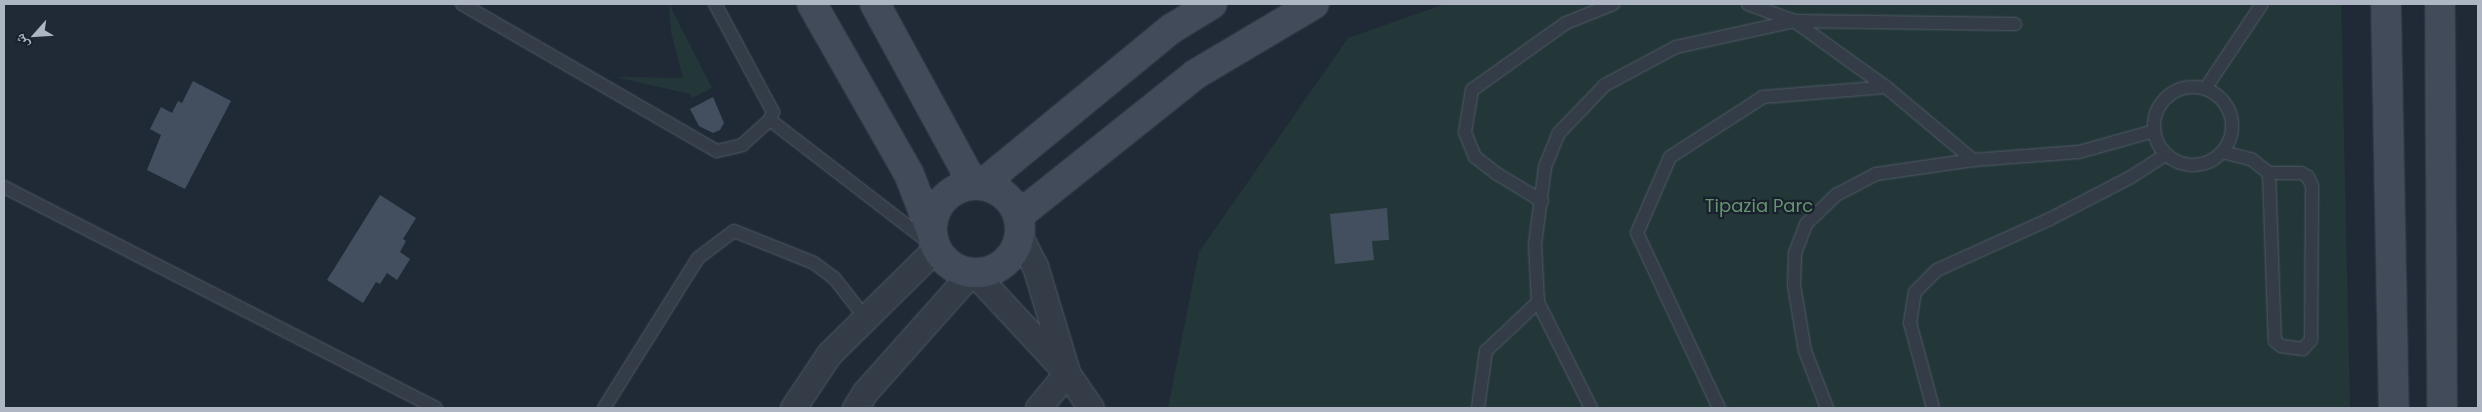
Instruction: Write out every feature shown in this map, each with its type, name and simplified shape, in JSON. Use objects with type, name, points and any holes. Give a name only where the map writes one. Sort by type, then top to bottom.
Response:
[{"type":"street","points":[[812,4],[908,174],[934,241],[956,269],[972,273],[986,272],[1009,259],[1019,226],[1196,74],[1314,4]]},
{"type":"street","points":[[875,4],[977,185],[1004,195],[1035,266],[1067,373]]},
{"type":"street","points":[[793,408],[829,354],[867,320],[934,241],[932,220],[942,201],[959,188],[977,185],[1171,29],[1212,4]]},
{"type":"street","points":[[2386,4],[2394,408]]},
{"type":"street","points":[[2440,4],[2442,408]]},
{"type":"street","points":[[972,273],[1067,373],[1091,408]]},
{"type":"street","points":[[855,408],[972,273]]},
{"type":"street","points":[[1038,408],[1067,373]]},
{"type":"lane","points":[[462,4],[717,151],[742,144],[770,120],[773,112],[715,4]]},
{"type":"lane","points":[[1542,201],[1496,174],[1475,157],[1465,132],[1472,90],[1566,23],[1613,4]]},
{"type":"lane","points":[[1748,4],[1794,21],[1886,87],[1973,160]]},
{"type":"lane","points":[[2205,89],[2262,4]]},
{"type":"lane","points":[[1591,408],[1538,302],[1535,244],[1545,167],[1558,134],[1605,85],[1676,47],[1794,21],[2015,24]]},
{"type":"lane","points":[[1719,408],[1637,233],[1670,157],[1763,97],[1886,87]]},
{"type":"lane","points":[[2192,87],[2205,89],[2216,95],[2230,116],[2232,129],[2222,152],[2201,165],[2182,164],[2165,155],[2154,131],[2154,118],[2168,96],[2192,87]]},
{"type":"lane","points":[[770,120],[934,241]]},
{"type":"lane","points":[[1827,408],[1805,351],[1794,285],[1796,253],[1806,224],[1836,195],[1876,174],[1973,160],[2078,152],[2154,131]]},
{"type":"lane","points":[[2222,152],[2251,159],[2269,172],[2301,173],[2308,177],[2312,186],[2311,340],[2303,349],[2281,346],[2275,341],[2269,172]]},
{"type":"lane","points":[[1933,408],[1910,323],[1915,292],[1937,270],[2050,219],[2132,177],[2165,155]]},
{"type":"lane","points":[[4,188],[436,408]]},
{"type":"lane","points":[[604,408],[698,258],[734,231],[814,263],[836,279],[867,320]]},
{"type":"lane","points":[[1478,408],[1486,351],[1538,302]]},
{"type":"green space","points":[[669,4],[712,88],[692,98],[690,94],[615,77],[683,78],[671,32]]},
{"type":"green space","name":"Tipazia Parc","points":[[1445,4],[2341,4],[2350,408],[1168,408],[1199,252],[1348,38]]},
{"type":"building","points":[[193,81],[231,101],[185,189],[147,170],[161,135],[150,129],[161,107],[172,113],[178,101],[182,103]]},
{"type":"building","points":[[713,97],[724,123],[720,130],[713,133],[699,126],[690,109]]},
{"type":"building","points":[[380,195],[416,218],[403,239],[406,241],[400,252],[410,259],[397,280],[387,273],[380,284],[376,282],[363,303],[327,280]]},
{"type":"building","points":[[1387,208],[1389,240],[1372,241],[1374,260],[1335,264],[1330,214]]}]
